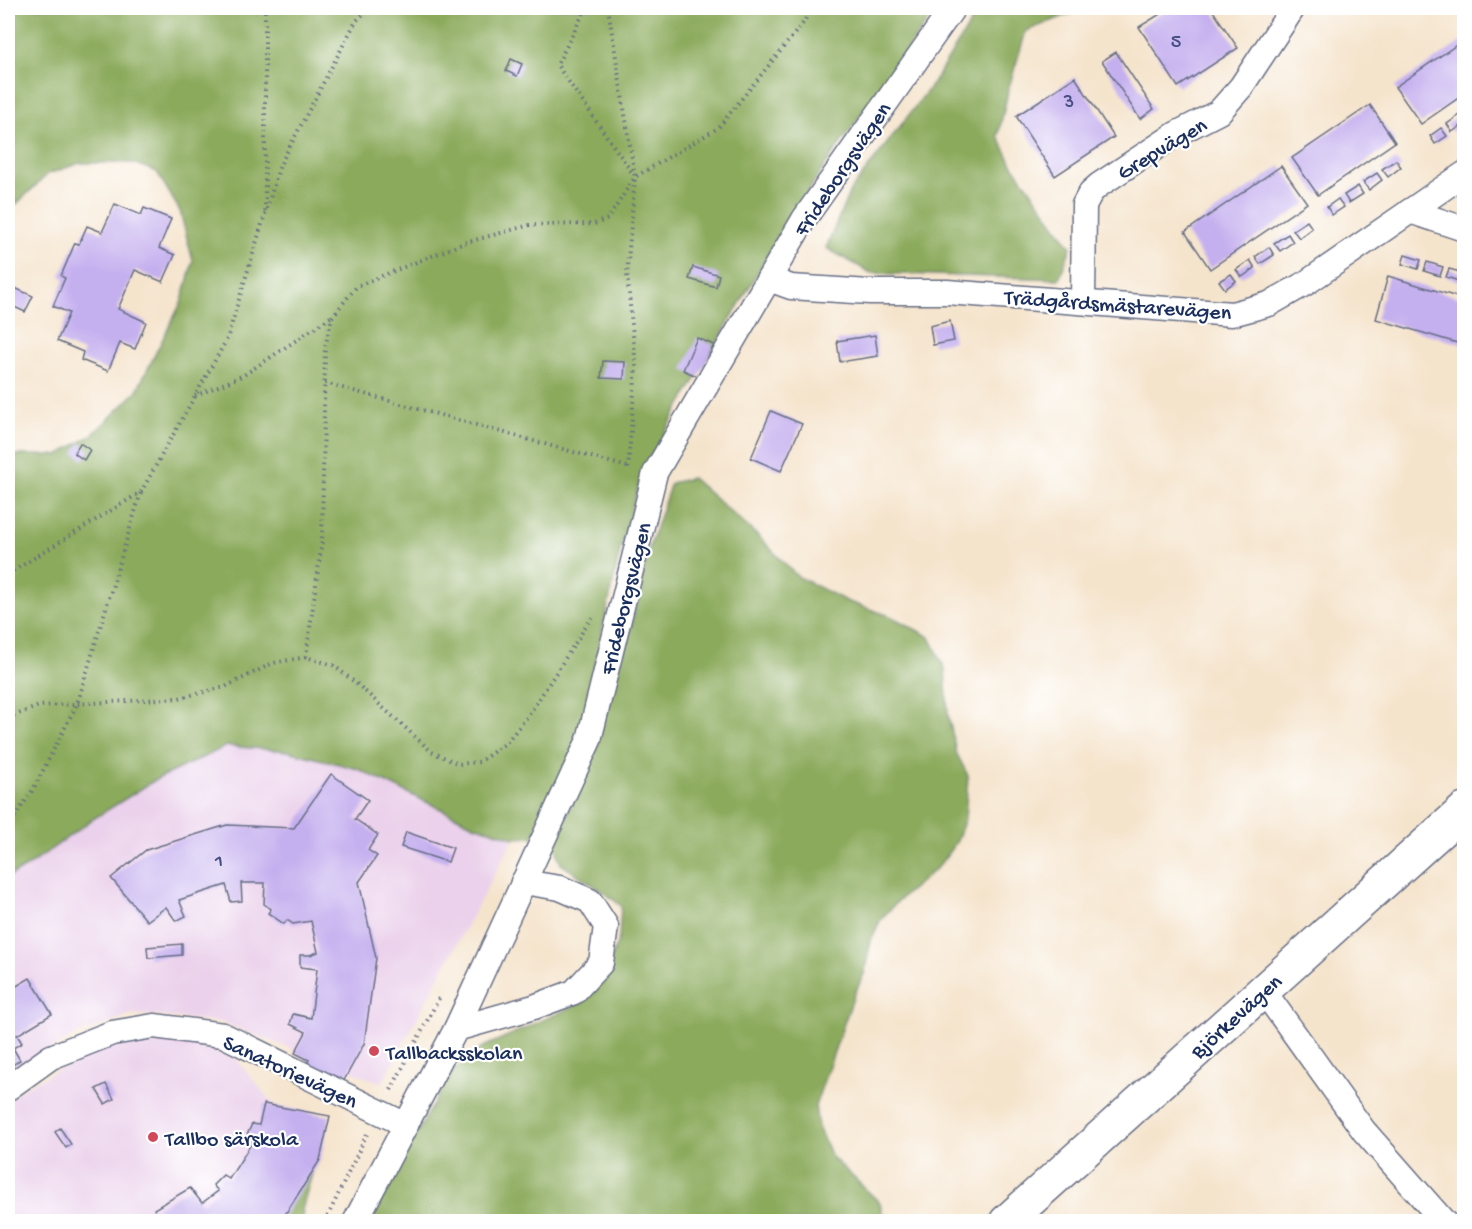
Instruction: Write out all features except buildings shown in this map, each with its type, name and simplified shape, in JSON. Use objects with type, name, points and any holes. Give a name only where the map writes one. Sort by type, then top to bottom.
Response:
[{"type":"main road","name":"Björkevägen","points":[[1006,1221],[1464,810]]},
{"type":"street","name":"Frideborgsvägen","points":[[355,1221],[456,1029],[589,740],[655,473],[804,219],[953,8]]},
{"type":"street","name":"Grepvägen","points":[[1083,302],[1084,205],[1091,192],[1099,184],[1176,134],[1219,112],[1241,87],[1293,8]]},
{"type":"street","name":"Trädgårdsmästarevägen","points":[[769,279],[790,287],[870,292],[947,292],[1232,314],[1269,304],[1306,283],[1464,174]]},
{"type":"street","points":[[1410,211],[1464,229]]},
{"type":"street","points":[[456,1029],[534,1007],[574,992],[602,963],[606,926],[590,901],[560,888],[523,882]]},
{"type":"street","points":[[1263,990],[1364,1131],[1444,1221]]},
{"type":"street","name":"Sanatorievägen","points":[[8,1088],[51,1057],[112,1033],[154,1026],[223,1035],[406,1125]]},
{"type":"path","points":[[265,8],[265,216]]},
{"type":"path","points":[[8,826],[34,788],[77,704],[141,492],[227,339],[280,165],[356,21],[370,8]]},
{"type":"path","points":[[586,8],[557,64],[635,177]]},
{"type":"path","points":[[608,8],[635,177],[627,274],[636,366],[629,468],[626,479]]},
{"type":"path","points":[[195,396],[244,375],[332,317],[357,286],[464,243],[530,225],[594,224],[608,219],[635,177],[718,128],[804,22],[811,8]]},
{"type":"path","points":[[306,657],[322,541],[326,346],[332,317]]},
{"type":"path","points":[[325,383],[629,468],[655,473]]},
{"type":"path","points":[[8,574],[141,492]]},
{"type":"path","points":[[8,718],[39,705],[179,698],[225,687],[273,663],[306,657],[333,666],[349,678],[432,752],[459,764],[479,762],[506,743],[528,716],[596,611]]},
{"type":"path","points":[[326,1221],[332,1206]]},
{"type":"shaded area","points":[[227,746],[288,751],[358,769],[474,825],[514,838],[382,1083],[221,1022],[132,1014],[73,1036],[8,1073],[8,877],[28,866],[93,819],[155,780]]},
{"type":"shaded area","name":"Tallbo särskola","points":[[135,1037],[180,1039],[236,1059],[283,1116],[272,1213],[268,1221],[8,1221],[8,1100],[22,1089],[85,1056]]},
{"type":"green space","points":[[8,8],[937,8],[828,161],[779,236],[644,468],[622,542],[576,749],[533,837],[514,838],[474,825],[358,769],[288,751],[227,746],[155,780],[93,819],[28,866],[8,877],[8,455],[58,455],[91,436],[136,392],[182,301],[193,261],[180,211],[157,172],[134,163],[80,163],[48,174],[8,212]]},
{"type":"green space","points":[[980,8],[1085,8],[1026,31],[1009,87],[998,136],[1012,164],[1071,247],[1059,279],[871,273],[826,248],[849,193],[931,86]]},
{"type":"green space","points":[[692,478],[758,536],[797,576],[846,601],[890,616],[930,637],[945,669],[948,714],[956,752],[968,776],[965,818],[957,841],[938,867],[898,901],[881,919],[871,940],[864,974],[854,995],[815,1106],[818,1127],[831,1156],[880,1203],[884,1221],[370,1222],[452,1072],[481,1048],[583,1002],[607,969],[619,938],[621,906],[561,864],[555,845],[597,742],[632,623],[649,548],[671,483]]},
{"type":"green space","points":[[316,1159],[302,1210],[304,1221],[268,1222],[272,1213]]},
{"type":"place","name":"Tallbacksskolan","points":[[374,1051]]},
{"type":"place","name":"Tallbo särskola","points":[[153,1137]]}]
